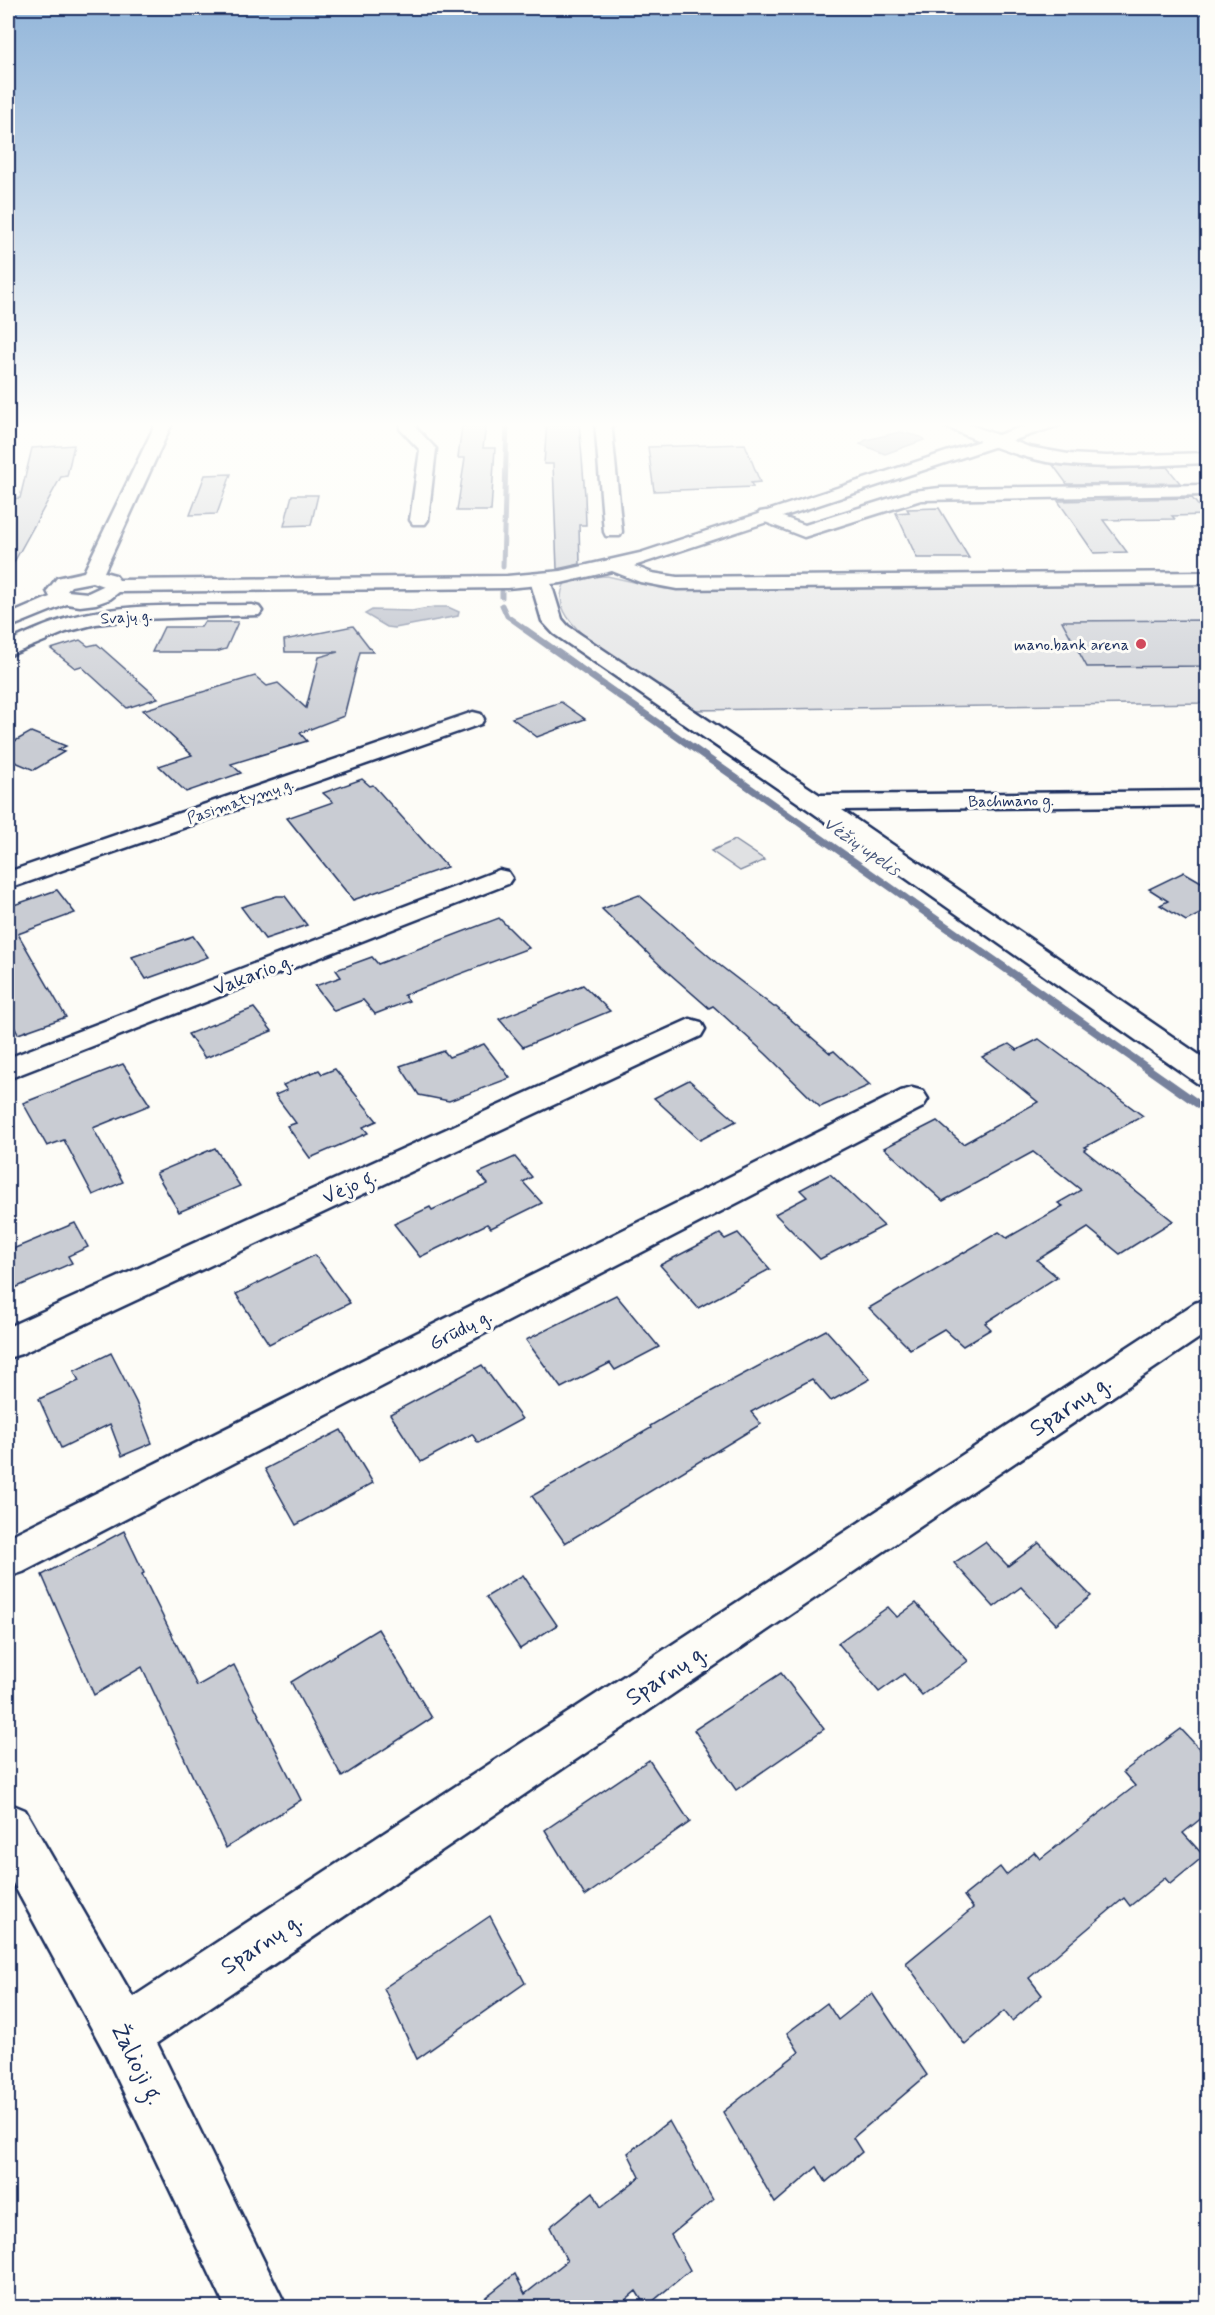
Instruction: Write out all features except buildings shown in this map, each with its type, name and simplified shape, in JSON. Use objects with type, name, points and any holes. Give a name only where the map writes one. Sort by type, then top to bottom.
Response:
[{"type":"street","points":[[92,576],[114,529]]},
{"type":"street","points":[[8,622],[64,598],[94,598],[104,595],[114,586],[540,580],[615,565],[726,529]]},
{"type":"street","points":[[615,565],[647,578],[677,583],[1208,578]]},
{"type":"street","points":[[64,598],[57,591],[64,582],[92,576],[108,579],[114,586]]},
{"type":"street","points":[[540,580],[552,621],[561,630],[1208,1076]]},
{"type":"street","name":"Svajų g.","points":[[8,650],[61,626],[88,619],[122,615],[252,612]]},
{"type":"street","name":"Pasimatymų g.","points":[[8,881],[473,720]]},
{"type":"street","name":"Bachmano g.","points":[[814,803],[1208,798]]},
{"type":"street","name":"Vakario g.","points":[[8,1069],[499,878]]},
{"type":"street","name":"Vėjo g.","points":[[8,1343],[690,1029]]},
{"type":"street","name":"Grūdų g.","points":[[8,1558],[912,1099]]},
{"type":"street","name":"Sparnų g.","points":[[124,2034],[1208,1313]]},
{"type":"street","name":"Žalioji g.","points":[[8,1827],[124,2034],[257,2307]]},
{"type":"shaded area","points":[[607,576],[665,589],[1207,582],[1207,703],[692,710],[583,635],[572,624],[562,605],[561,598],[565,583],[589,577]]},
{"type":"shaded area","points":[[448,607],[459,612],[458,616],[395,628],[387,627],[365,614],[372,610],[412,611]]},
{"type":"shaded area","points":[[735,840],[765,860],[740,871],[711,851]]},
{"type":"waterway","name":"Vėžių upelis","points":[[503,567],[504,529]]},
{"type":"waterway","name":"Vėžių upelis","points":[[502,592],[502,597]]},
{"type":"waterway","name":"Vėžių upelis","points":[[502,605],[507,616],[528,631]]},
{"type":"waterway","name":"Vėžių upelis","points":[[526,630],[913,903]]},
{"type":"waterway","name":"Vėžių upelis","points":[[911,902],[1208,1111]]},
{"type":"place","name":"mano.bank arena","points":[[1141,644]]}]
